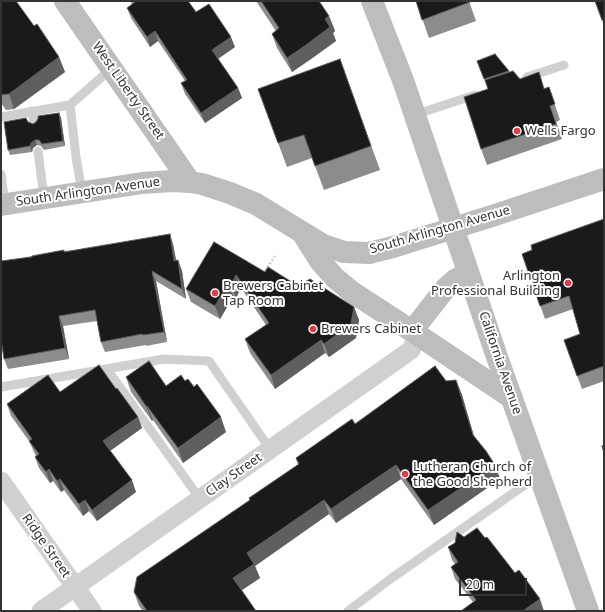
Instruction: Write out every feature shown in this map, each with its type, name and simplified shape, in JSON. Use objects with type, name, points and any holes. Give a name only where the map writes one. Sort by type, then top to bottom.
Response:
[{"type":"main road","name":"West Liberty Street","points":[[65,1],[190,182]]},
{"type":"main road","name":"California Avenue","points":[[372,1],[404,83],[468,273],[588,611]]},
{"type":"main road","name":"South Arlington Avenue","points":[[3,204],[142,183],[172,181],[190,182],[202,184],[230,193],[256,204],[323,245],[344,252],[369,252],[393,247],[604,179]]},
{"type":"main road","points":[[302,233],[320,261],[335,278],[352,292],[512,398]]},
{"type":"main road","points":[[412,331],[445,289],[455,280],[468,273]]},
{"type":"street","name":"Clay Street","points":[[41,611],[411,350],[414,342],[412,331]]},
{"type":"street","name":"Ridge Street","points":[[1,482],[92,611]]},
{"type":"lane","points":[[521,80],[564,65]]},
{"type":"lane","points":[[1,117],[70,105],[112,68]]},
{"type":"lane","points":[[414,115],[485,92]]},
{"type":"lane","points":[[70,105],[82,192]]},
{"type":"lane","points":[[32,112],[34,122]]},
{"type":"lane","points":[[38,151],[44,198]]},
{"type":"lane","points":[[1,174],[3,204]]},
{"type":"lane","points":[[1,387],[164,359],[209,361],[270,449]]},
{"type":"lane","points":[[107,369],[200,499]]},
{"type":"lane","points":[[350,610],[389,580],[539,475]]},
{"type":"path","points":[[260,279],[275,256]]},
{"type":"building","points":[[1,1],[16,1],[34,26],[37,24],[59,57],[9,94],[1,95]]},
{"type":"building","points":[[134,1],[188,1],[196,12],[209,4],[231,37],[212,50],[238,88],[201,113],[181,83],[187,80],[155,31],[147,37],[127,8],[135,2]]},
{"type":"building","points":[[261,1],[319,1],[329,16],[325,19],[330,27],[287,58],[272,34],[279,28]]},
{"type":"building","points":[[416,1],[469,1],[470,2],[422,20]]},
{"type":"building","points":[[595,1],[604,1],[604,19],[602,20]]},
{"type":"building","points":[[495,54],[509,71],[484,79],[477,61]]},
{"type":"building","points":[[340,59],[371,146],[315,166],[304,135],[278,143],[258,89]]},
{"type":"building","name":"Wells Fargo","points":[[513,71],[520,79],[539,72],[544,89],[549,87],[555,104],[550,106],[556,124],[481,149],[464,97],[488,89],[485,80]]},
{"type":"building","points":[[59,113],[63,141],[42,144],[39,140],[35,140],[30,146],[8,150],[4,122],[26,118],[28,122],[33,124],[38,119],[38,116]]},
{"type":"building","points":[[604,219],[604,366],[577,376],[564,340],[580,334],[569,296],[540,306],[522,254],[532,250],[531,245]]},
{"type":"building","points":[[170,234],[174,261],[178,260],[182,289],[152,271],[164,332],[142,334],[101,342],[95,310],[59,316],[65,348],[4,359],[1,339],[1,261]]},
{"type":"building","points":[[214,242],[265,272],[268,267],[298,286],[310,279],[354,307],[351,324],[324,344],[321,340],[271,375],[245,339],[269,323],[236,275],[231,285],[228,283],[215,306],[186,289]]},
{"type":"building","points":[[149,361],[166,386],[181,375],[185,381],[188,379],[194,387],[197,384],[221,417],[178,448],[126,377]]},
{"type":"building","points":[[99,365],[138,417],[103,441],[132,480],[92,510],[85,500],[79,504],[60,479],[57,481],[49,469],[46,472],[35,457],[39,454],[29,441],[32,439],[7,404],[48,375],[60,392]]},
{"type":"building","points":[[435,366],[446,381],[456,380],[473,435],[495,465],[428,510],[396,465],[331,509],[324,500],[247,553],[254,564],[233,578],[256,611],[147,611],[134,592],[137,577],[250,500],[249,498],[299,464],[296,458],[352,419],[355,424]]},
{"type":"building","points":[[477,528],[485,538],[487,537],[515,573],[519,570],[540,599],[523,611],[461,611],[476,600],[451,567],[458,562],[448,547],[455,543],[457,532],[464,537]]},
{"type":"place","name":"Wells Fargo","points":[[517,131]]},
{"type":"place","name":"Arlington Professional Building","points":[[568,283]]},
{"type":"place","name":"Brewers Cabinet Tap Room","points":[[215,293]]},
{"type":"place","name":"Brewers Cabinet","points":[[313,329]]},
{"type":"place","name":"Lutheran Church of the Good Shepherd","points":[[405,474]]}]
